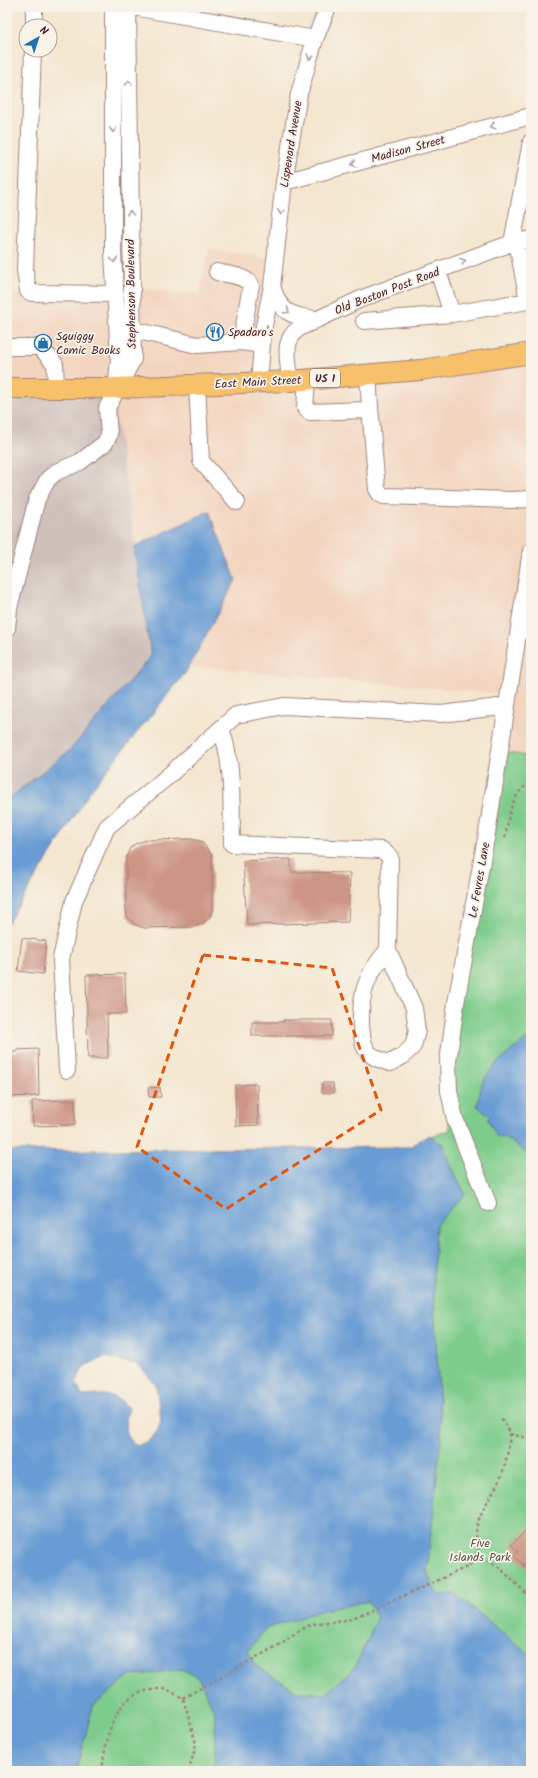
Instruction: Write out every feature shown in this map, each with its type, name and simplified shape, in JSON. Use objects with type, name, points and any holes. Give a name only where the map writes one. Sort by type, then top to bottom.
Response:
[{"type":"main road","name":"East Main Street","points":[[7,388],[117,388],[258,383],[421,370],[531,353]]},
{"type":"street","points":[[34,7],[34,18]]},
{"type":"street","name":"Stephenson Boulevard","points":[[7,628],[9,608],[40,492],[48,479],[56,472],[80,462],[105,443],[109,435],[107,408],[133,359],[124,330],[116,294],[113,253],[113,7]]},
{"type":"street","name":"Stephenson Boulevard","points":[[124,330],[128,7]]},
{"type":"street","points":[[133,7],[315,39]]},
{"type":"street","name":"Lispenard Avenue","points":[[258,383],[262,345],[272,286],[284,182],[299,94],[315,39],[328,7]]},
{"type":"street","points":[[33,58],[25,270],[28,291],[32,294],[116,294]]},
{"type":"street","name":"Madison Street","points":[[284,182],[531,116]]},
{"type":"street","points":[[364,321],[452,314],[530,300],[520,241],[531,142]]},
{"type":"street","name":"Old Boston Post Road","points":[[370,407],[366,410],[310,412],[305,408],[299,380],[287,342],[291,334],[314,319],[363,298],[520,241]]},
{"type":"street","points":[[438,271],[452,314]]},
{"type":"street","points":[[217,272],[242,278],[247,280],[251,285],[241,342]]},
{"type":"street","points":[[272,286],[276,299],[286,312],[296,317],[314,319]]},
{"type":"street","points":[[124,330],[197,345],[241,342],[262,345]]},
{"type":"street","points":[[7,346],[40,347],[55,364],[56,387]]},
{"type":"street","points":[[368,374],[377,489],[384,496],[511,500],[531,499]]},
{"type":"street","points":[[197,385],[201,461],[237,502]]},
{"type":"street","name":"Le Fevres Lane","points":[[488,1203],[455,1119],[449,1091],[448,1062],[456,1003],[487,835],[531,551]]},
{"type":"street","points":[[67,1070],[61,959],[74,901],[107,828],[236,715],[284,706],[442,714],[507,706]]},
{"type":"street","points":[[221,729],[226,744],[231,793],[232,844],[382,850],[390,857],[388,950],[414,1008],[417,1031],[413,1046],[403,1056],[390,1063],[377,1058],[368,1052],[362,1039],[361,1004],[364,989],[380,959],[388,950]]},
{"type":"path","points":[[505,838],[512,803],[522,787],[531,782]]},
{"type":"path","points":[[183,1698],[312,1624],[353,1619],[467,1567],[476,1559],[479,1549],[476,1536],[478,1524],[500,1479],[506,1461],[510,1434],[501,1418]]},
{"type":"path","points":[[510,1434],[531,1439]]},
{"type":"path","points":[[477,1554],[501,1569],[531,1598]]},
{"type":"path","points":[[102,1771],[112,1723],[120,1708],[128,1698],[143,1691],[163,1689],[183,1698],[196,1744],[189,1771]]},
{"type":"highlighted area","points":[[203,955],[332,968],[381,1110],[226,1209],[137,1147]]},
{"type":"shaded area","points":[[209,249],[270,258],[255,379],[531,356],[531,757],[495,750],[504,694],[189,666],[236,580],[208,511],[134,547],[111,384],[7,384],[7,295],[101,293],[140,287],[199,295]]},
{"type":"shaded area","points":[[7,384],[111,384],[151,656],[71,749],[7,800]]},
{"type":"green space","name":"Five Islands Park","points":[[495,750],[531,757],[531,1036],[509,1053],[491,1116],[488,1119],[492,1127],[531,1156],[531,1656],[455,1594],[438,1595],[427,1572],[441,1436],[433,1281],[436,1225],[465,1194],[449,1162],[449,1157],[432,1136],[450,1130],[442,1079]]},
{"type":"green space","points":[[368,1601],[377,1616],[369,1638],[353,1670],[326,1694],[298,1692],[254,1665],[248,1650],[267,1628],[323,1610]]},
{"type":"green space","points":[[182,1669],[199,1678],[215,1713],[215,1762],[209,1771],[76,1771],[93,1706],[130,1676]]},
{"type":"water","points":[[209,511],[236,580],[186,672],[90,791],[7,924],[7,800],[71,749],[151,656],[134,547]]},
{"type":"water","points":[[531,1036],[531,1156],[503,1136],[497,1137],[488,1119],[491,1116],[477,1106],[482,1084],[491,1070],[504,1057]]},
{"type":"water","points":[[429,1135],[432,1136],[437,1142],[442,1143],[449,1162],[465,1194],[436,1225],[433,1281],[441,1436],[427,1572],[438,1595],[455,1594],[531,1656],[531,1771],[209,1771],[215,1762],[215,1713],[199,1678],[182,1669],[130,1676],[93,1706],[76,1771],[7,1771],[7,1151],[409,1147]],"holes":[[[105,1357],[139,1365],[156,1385],[161,1420],[158,1430],[151,1439],[137,1446],[129,1438],[125,1425],[129,1408],[113,1396],[82,1396],[76,1382],[84,1366]],[[368,1601],[377,1616],[369,1638],[353,1670],[326,1694],[298,1692],[254,1665],[248,1650],[267,1628],[323,1610]]]},
{"type":"building","points":[[192,839],[202,842],[212,855],[212,911],[210,917],[202,924],[193,927],[144,928],[134,924],[127,916],[126,909],[126,858],[130,848],[135,844],[146,840]]},
{"type":"building","points":[[291,859],[291,872],[350,873],[348,922],[247,925],[243,861]]},
{"type":"building","points":[[22,938],[46,941],[43,974],[18,971]]},
{"type":"building","points":[[125,974],[126,1014],[107,1014],[108,1058],[88,1058],[86,975]]},
{"type":"building","points":[[283,1020],[332,1020],[332,1036],[252,1036],[252,1022],[284,1022]]},
{"type":"building","points":[[38,1049],[39,1096],[7,1097],[7,1052]]},
{"type":"building","points":[[322,1083],[333,1083],[334,1093],[322,1093]]},
{"type":"building","points":[[257,1084],[258,1125],[236,1126],[235,1085]]},
{"type":"building","points":[[160,1087],[161,1097],[149,1097],[148,1088]]},
{"type":"building","points":[[75,1100],[75,1125],[33,1126],[32,1101]]},
{"type":"building","points":[[531,1526],[531,1572],[514,1556],[518,1552],[511,1545]]},
{"type":"place","name":"Spadaro's","points":[[215,332]]},
{"type":"place","name":"Squiggy Comic Books","points":[[43,343]]}]
